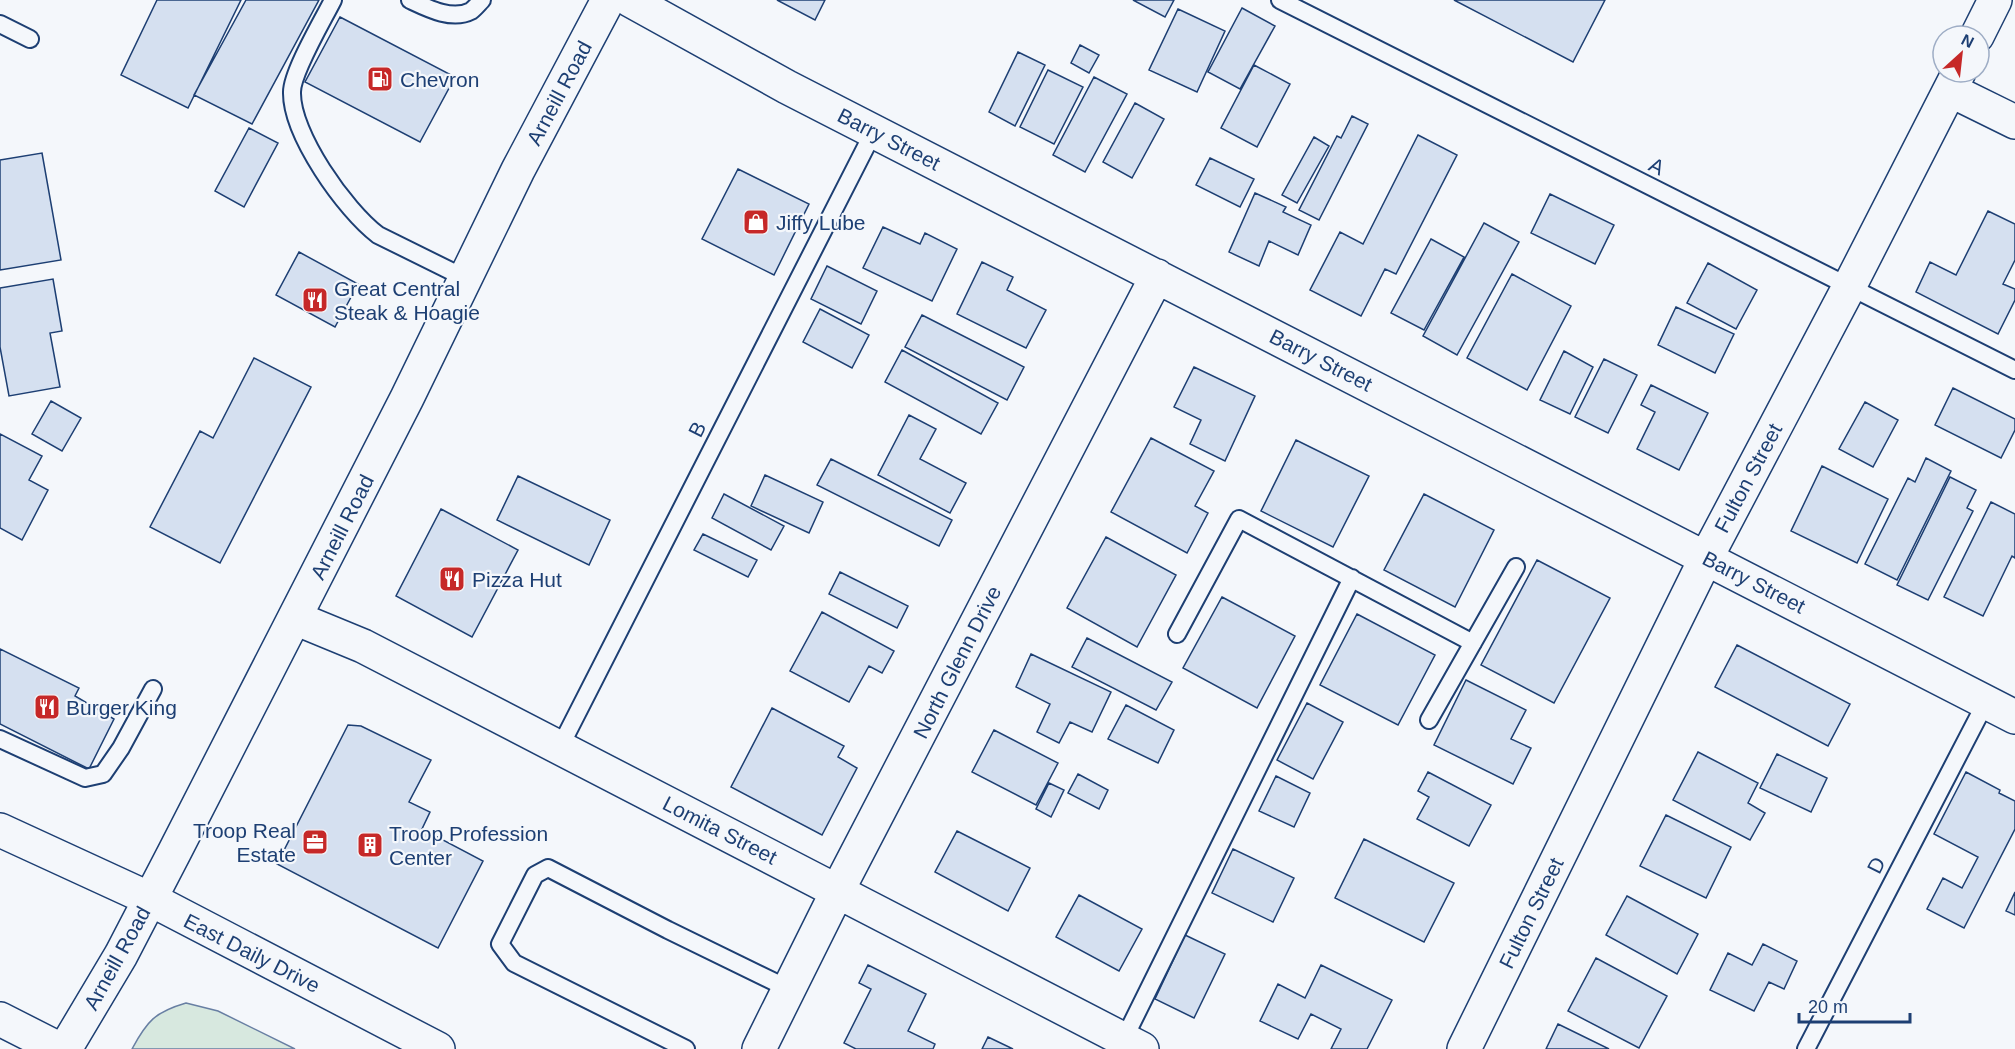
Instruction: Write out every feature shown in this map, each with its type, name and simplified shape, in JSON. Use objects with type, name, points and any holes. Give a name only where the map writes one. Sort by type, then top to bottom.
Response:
[{"type":"main road","name":"Arneill Road","points":[[64,1049],[150,899],[407,398],[518,170],[608,0]]},
{"type":"main road","name":"Barry Street","points":[[630,0],[787,87],[2015,717]]},
{"type":"main road","points":[[1983,24],[1995,0]]},
{"type":"main road","name":"Fulton Street","points":[[1464,1049],[1706,558],[1849,287],[1952,84]]},
{"type":"main road","points":[[1958,84],[2015,122]]},
{"type":"main road","name":"North Glenn Drive","points":[[759,1049],[838,891],[1157,276]]},
{"type":"main road","name":"Lomita Street","points":[[295,618],[363,646],[560,747],[838,891],[1128,1046]]},
{"type":"main road","name":"East Daily Drive","points":[[0,830],[150,899],[438,1049]]},
{"type":"main road","points":[[0,1019],[59,1049]]},
{"type":"lane","points":[[333,0],[295,76],[292,91],[294,111],[304,137],[331,185],[369,228],[378,235],[465,278]]},
{"type":"lane","points":[[410,0],[440,13],[457,15],[472,10],[482,0]]},
{"type":"lane","name":"A","points":[[1280,0],[2015,370]]},
{"type":"lane","points":[[0,24],[30,39]]},
{"type":"lane","name":"B","points":[[560,747],[874,130]]},
{"type":"lane","points":[[1177,634],[1239,519],[1473,643]]},
{"type":"lane","points":[[1429,720],[1516,567]]},
{"type":"lane","points":[[1128,1046],[1352,578]]},
{"type":"lane","points":[[0,739],[85,778],[103,774],[121,748],[153,689]]},
{"type":"lane","name":"D","points":[[1806,1049],[1986,702]]},
{"type":"lane","points":[[686,1049],[514,963],[500,944],[536,875],[548,868],[789,989]]},
{"type":"shaded area","points":[[186,1003],[218,1011],[295,1049],[132,1049],[142,1031],[153,1019],[167,1010]]},
{"type":"building","points":[[157,0],[241,0],[188,108],[121,75]]},
{"type":"building","points":[[246,0],[319,0],[252,124],[194,95]]},
{"type":"building","points":[[777,0],[825,0],[815,20]]},
{"type":"building","points":[[1133,0],[1174,0],[1165,17]]},
{"type":"building","points":[[1454,0],[1605,0],[1573,62]]},
{"type":"building","points":[[1242,8],[1275,26],[1240,89],[1208,72]]},
{"type":"building","points":[[1178,9],[1225,31],[1197,92],[1149,70]]},
{"type":"building","name":"Chevron","points":[[340,17],[455,77],[420,142],[305,82]]},
{"type":"building","points":[[1080,45],[1099,55],[1089,73],[1071,63]]},
{"type":"building","points":[[1018,52],[1045,65],[1015,126],[989,112]]},
{"type":"building","points":[[1254,65],[1290,84],[1257,147],[1221,128]]},
{"type":"building","points":[[1048,70],[1083,87],[1054,144],[1020,127]]},
{"type":"building","points":[[1094,77],[1127,94],[1085,172],[1053,155]]},
{"type":"building","points":[[1135,103],[1164,119],[1132,178],[1103,162]]},
{"type":"building","points":[[1352,116],[1368,124],[1319,220],[1299,210],[1337,136],[1341,138]]},
{"type":"building","points":[[249,128],[278,143],[244,207],[215,191]]},
{"type":"building","points":[[1418,135],[1457,155],[1396,274],[1385,269],[1361,316],[1310,290],[1340,232],[1363,244]]},
{"type":"building","points":[[1314,137],[1329,146],[1297,203],[1282,195]]},
{"type":"building","points":[[42,153],[61,260],[0,270],[0,160]]},
{"type":"building","points":[[1210,158],[1254,179],[1240,207],[1196,185]]},
{"type":"building","name":"Jiffy Lube","points":[[738,169],[809,204],[774,275],[702,239]]},
{"type":"building","points":[[1255,193],[1286,207],[1283,212],[1311,225],[1298,255],[1269,241],[1259,266],[1229,252]]},
{"type":"building","points":[[1550,194],[1614,225],[1595,264],[1531,233]]},
{"type":"building","points":[[1988,211],[2015,224],[2015,260],[2003,284],[2015,289],[2015,300],[1998,334],[1916,292],[1930,262],[1956,275]]},
{"type":"building","points":[[1484,223],[1519,242],[1457,355],[1423,336]]},
{"type":"building","points":[[883,227],[920,244],[925,233],[957,249],[932,301],[863,268]]},
{"type":"building","points":[[1431,239],[1464,257],[1424,330],[1391,313]]},
{"type":"building","points":[[299,252],[358,284],[335,327],[276,295]]},
{"type":"building","points":[[982,262],[1013,277],[1007,290],[1046,310],[1026,348],[957,314]]},
{"type":"building","points":[[1708,263],[1757,290],[1736,329],[1687,303]]},
{"type":"building","points":[[827,266],[877,291],[861,324],[811,299]]},
{"type":"building","points":[[1512,274],[1571,306],[1527,390],[1467,358]]},
{"type":"building","points":[[53,279],[62,331],[50,333],[60,387],[9,396],[0,347],[0,288]]},
{"type":"building","points":[[1676,307],[1734,334],[1715,373],[1658,345]]},
{"type":"building","points":[[820,309],[869,335],[852,368],[803,342]]},
{"type":"building","points":[[922,315],[1024,367],[1007,400],[905,347]]},
{"type":"building","points":[[902,350],[998,403],[981,434],[885,382]]},
{"type":"building","points":[[1564,351],[1593,367],[1570,414],[1540,400]]},
{"type":"building","points":[[254,358],[311,387],[220,563],[150,527],[200,431],[213,438]]},
{"type":"building","points":[[1604,359],[1637,375],[1608,433],[1575,417]]},
{"type":"building","points":[[1194,367],[1255,396],[1225,461],[1190,444],[1201,420],[1174,407]]},
{"type":"building","points":[[1651,385],[1708,413],[1679,470],[1637,449],[1655,412],[1641,405]]},
{"type":"building","points":[[1953,388],[2015,419],[2015,430],[2001,458],[1935,425]]},
{"type":"building","points":[[51,401],[81,418],[62,451],[32,434]]},
{"type":"building","points":[[1865,402],[1898,420],[1873,467],[1839,449]]},
{"type":"building","points":[[909,415],[936,429],[920,459],[966,483],[950,513],[878,475]]},
{"type":"building","points":[[0,434],[42,456],[29,480],[48,490],[22,540],[0,528]]},
{"type":"building","points":[[1151,438],[1214,471],[1195,506],[1208,513],[1187,553],[1111,512]]},
{"type":"building","points":[[1296,440],[1369,476],[1333,547],[1261,511]]},
{"type":"building","points":[[1926,458],[1951,471],[1897,580],[1865,564],[1908,478],[1915,482]]},
{"type":"building","points":[[831,459],[952,520],[939,546],[817,485]]},
{"type":"building","points":[[1822,466],[1888,499],[1857,563],[1791,531]]},
{"type":"building","points":[[765,475],[823,502],[809,533],[751,506]]},
{"type":"building","points":[[518,476],[610,520],[589,565],[497,520]]},
{"type":"building","points":[[1950,477],[1976,490],[1967,508],[1973,511],[1928,600],[1897,585]]},
{"type":"building","points":[[724,494],[784,526],[771,550],[712,518]]},
{"type":"building","points":[[1424,494],[1494,530],[1455,607],[1384,570]]},
{"type":"building","points":[[1991,502],[2015,514],[2015,558],[2012,556],[1983,616],[1944,597]]},
{"type":"building","points":[[441,509],[518,550],[472,637],[396,596]]},
{"type":"building","points":[[703,534],[757,560],[748,577],[694,550]]},
{"type":"building","points":[[1106,537],[1176,575],[1137,647],[1067,608]]},
{"type":"building","points":[[1537,560],[1610,598],[1554,703],[1481,665]]},
{"type":"building","points":[[840,572],[908,606],[897,628],[829,594]]},
{"type":"building","points":[[1222,597],[1295,636],[1257,708],[1183,668]]},
{"type":"building","points":[[822,612],[894,651],[882,673],[869,666],[849,702],[790,671]]},
{"type":"building","points":[[1357,614],[1435,655],[1398,725],[1320,685]]},
{"type":"building","points":[[1087,638],[1172,682],[1156,710],[1072,667]]},
{"type":"building","points":[[1737,645],[1850,704],[1828,746],[1715,687]]},
{"type":"building","name":"Burger King","points":[[0,649],[79,688],[75,696],[114,719],[89,769],[0,724]]},
{"type":"building","points":[[1031,654],[1111,692],[1092,732],[1070,722],[1059,743],[1037,732],[1050,704],[1016,687]]},
{"type":"building","points":[[1466,680],[1526,710],[1511,739],[1531,748],[1513,784],[1434,745]]},
{"type":"building","points":[[1307,703],[1343,722],[1313,779],[1277,760]]},
{"type":"building","points":[[1126,705],[1174,730],[1158,763],[1108,739]]},
{"type":"building","points":[[772,708],[844,746],[838,757],[857,768],[822,835],[731,787]]},
{"type":"building","name":"Troop Profession Center","points":[[348,725],[361,726],[431,760],[409,802],[430,812],[422,829],[483,861],[438,948],[277,864]]},
{"type":"building","points":[[994,730],[1058,763],[1036,805],[972,772]]},
{"type":"building","points":[[1698,752],[1758,783],[1748,803],[1765,813],[1750,840],[1673,800]]},
{"type":"building","points":[[1777,754],[1827,778],[1811,812],[1760,788]]},
{"type":"building","points":[[1428,772],[1491,805],[1469,846],[1417,819],[1429,797],[1418,791]]},
{"type":"building","points":[[1966,772],[2000,790],[1999,793],[2015,801],[2015,829],[1964,928],[1927,909],[1943,878],[1962,888],[1978,857],[1934,834]]},
{"type":"building","points":[[1078,774],[1108,790],[1099,809],[1068,793]]},
{"type":"building","points":[[1276,776],[1310,793],[1294,827],[1259,811]]},
{"type":"building","points":[[1049,783],[1064,790],[1051,817],[1036,809]]},
{"type":"building","points":[[1666,815],[1731,847],[1706,898],[1640,866]]},
{"type":"building","points":[[957,831],[1030,868],[1008,911],[935,872]]},
{"type":"building","points":[[1364,839],[1454,883],[1424,942],[1335,898]]},
{"type":"building","points":[[1233,849],[1294,878],[1273,922],[1212,893]]},
{"type":"building","points":[[2015,892],[2015,915],[2006,911]]},
{"type":"building","points":[[1079,895],[1142,929],[1119,971],[1056,937]]},
{"type":"building","points":[[1627,896],[1698,934],[1677,974],[1606,935]]},
{"type":"building","points":[[1185,935],[1225,954],[1194,1018],[1155,999]]},
{"type":"building","points":[[1763,944],[1797,961],[1784,989],[1769,982],[1754,1011],[1710,990],[1728,953],[1752,965]]},
{"type":"building","points":[[1596,958],[1667,996],[1639,1048],[1568,1011]]},
{"type":"building","points":[[868,965],[926,994],[908,1031],[935,1044],[933,1049],[856,1049],[844,1043],[871,989],[859,983]]},
{"type":"building","points":[[1321,965],[1392,1000],[1367,1049],[1331,1049],[1341,1029],[1311,1014],[1298,1039],[1260,1021],[1278,984],[1305,998]]},
{"type":"building","points":[[1558,1024],[1609,1049],[1546,1049]]},
{"type":"building","points":[[988,1037],[1013,1049],[982,1049]]},
{"type":"place","name":"Chevron","points":[[380,79]]},
{"type":"place","name":"Jiffy Lube","points":[[756,222]]},
{"type":"place","name":"Great Central Steak & Hoagie","points":[[315,300]]},
{"type":"place","name":"Pizza Hut","points":[[452,579]]},
{"type":"place","name":"Burger King","points":[[47,707]]},
{"type":"place","name":"Troop Real Estate","points":[[315,842]]},
{"type":"place","name":"Troop Profession Center","points":[[370,845]]}]
